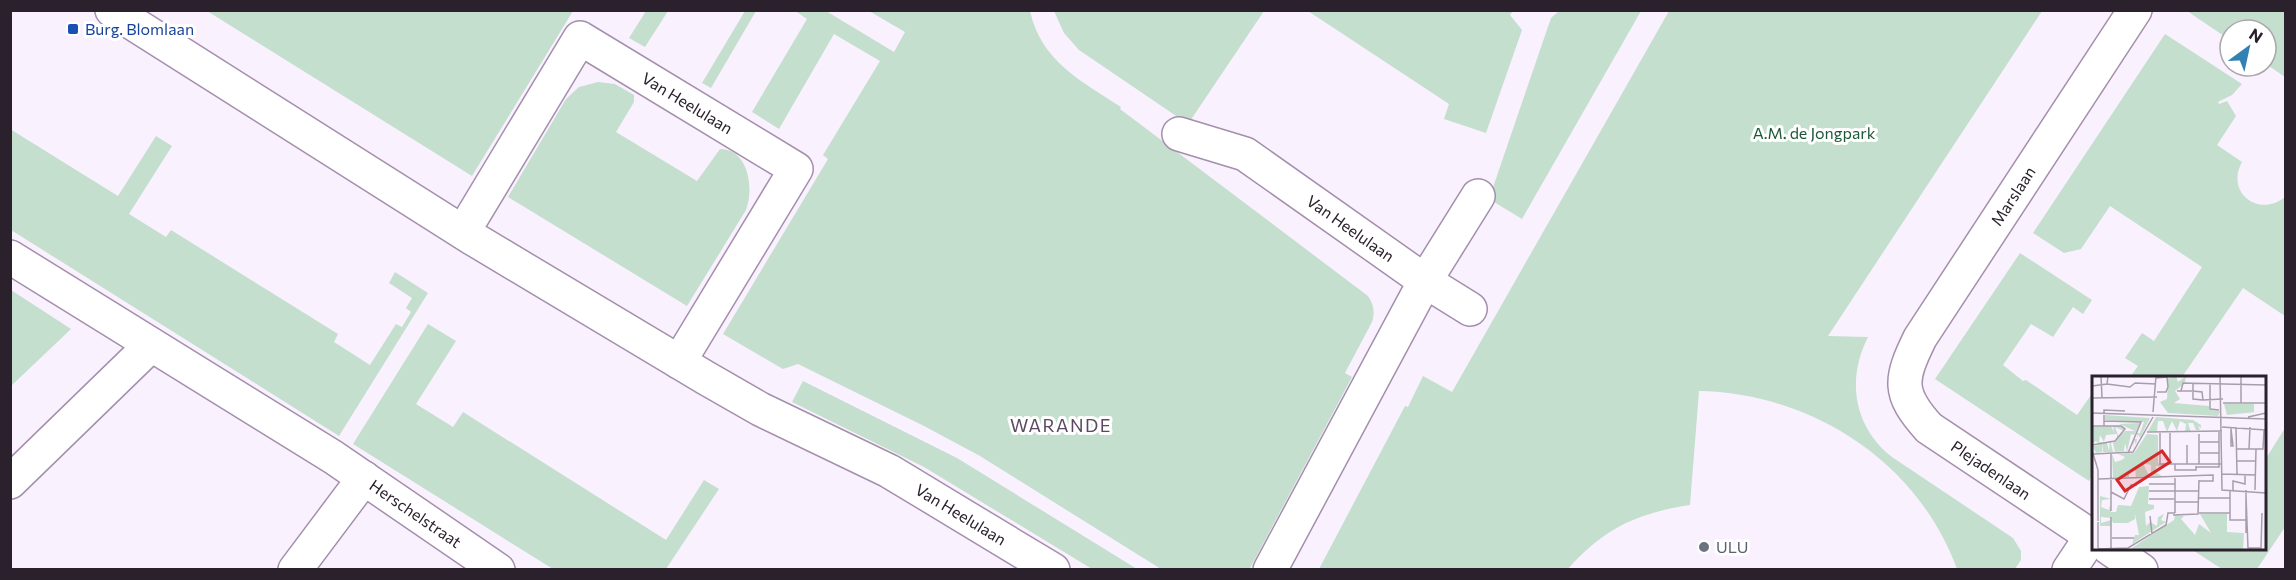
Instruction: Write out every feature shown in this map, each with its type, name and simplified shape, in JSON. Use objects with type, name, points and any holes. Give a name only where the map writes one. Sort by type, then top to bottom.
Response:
[{"type":"street","name":"Van Heelulaan","points":[[112,10],[463,232],[679,362],[760,409],[889,471],[1053,570]]},
{"type":"street","name":"Marslaan","points":[[1903,387],[1907,364],[1920,338],[2136,10]]},
{"type":"street","name":"Van Heelulaan","points":[[463,232],[580,38],[796,170],[679,362]]},
{"type":"street","name":"Van Heelulaan","points":[[1179,134],[1245,154],[1425,281],[1470,309]]},
{"type":"street","points":[[1270,570],[1391,342],[1425,281],[1478,195]]},
{"type":"street","name":"Herschelstraat","points":[[10,257],[364,478],[498,570]]},
{"type":"street","points":[[10,482],[151,345]]},
{"type":"street","name":"Plejadenlaan","points":[[1903,387],[1913,411],[1929,428],[2092,537]]},
{"type":"street","points":[[295,570],[364,478]]},
{"type":"street","points":[[2069,570],[2092,547]]},
{"type":"street","name":"Plejadenlaan","points":[[2111,550],[2141,570]]},
{"type":"green space","points":[[794,10],[826,11],[894,52],[905,32],[869,11],[1030,11],[1043,43],[1065,68],[1121,107],[1120,109],[1368,296],[1372,302],[1373,318],[1345,373],[1352,377],[1249,570],[1161,569],[980,456],[798,364],[783,369],[723,334],[828,159],[823,155],[880,61],[834,34],[779,129],[752,112],[807,19]]},
{"type":"green space","points":[[207,11],[573,11],[472,176]]},
{"type":"green space","points":[[646,11],[668,11],[645,47],[629,38]]},
{"type":"green space","points":[[745,11],[756,11],[711,88],[702,83]]},
{"type":"green space","points":[[1054,11],[1264,11],[1188,124],[1079,50],[1064,33]]},
{"type":"green space","points":[[1308,11],[1513,11],[1510,15],[1522,30],[1486,133],[1444,119],[1449,104]]},
{"type":"green space","points":[[1559,11],[1641,11],[1522,219],[1489,199],[1551,18]]},
{"type":"green space","name":"A.M. de Jongpark","points":[[1669,11],[2042,11],[1828,336],[1868,337],[1861,353],[1856,386],[1862,417],[1869,432],[1879,445],[1892,457],[2013,538],[2021,551],[2021,560],[2015,569],[1957,569],[1939,531],[1916,496],[1888,466],[1856,441],[1820,420],[1782,405],[1741,395],[1699,391],[1690,505],[1637,518],[1622,525],[1594,543],[1568,569],[1319,569],[1423,376],[1452,392]]},
{"type":"green space","points":[[2187,11],[2285,11],[2285,77],[2278,72],[2278,18],[2218,18],[2218,32]]},
{"type":"green space","points":[[2165,34],[2218,68],[2218,78],[2233,78],[2242,84],[2232,95],[2218,102],[2219,104],[2227,101],[2236,116],[2217,145],[2242,162],[2238,173],[2238,184],[2247,199],[2265,205],[2275,203],[2285,197],[2285,316],[2243,288],[2183,376],[2131,376],[2138,366],[2125,358],[2142,333],[2154,341],[2202,267],[2110,206],[2081,249],[2064,253],[2033,233]]},
{"type":"green space","points":[[598,82],[615,84],[634,95],[634,102],[616,132],[697,181],[720,149],[730,151],[737,156],[747,172],[749,192],[746,210],[687,306],[508,197],[566,99],[579,87]]},
{"type":"green space","points":[[10,129],[118,196],[156,136],[172,146],[129,214],[166,237],[171,230],[338,334],[334,342],[370,365],[396,324],[402,327],[411,312],[406,308],[412,298],[389,283],[395,272],[428,293],[339,436],[11,230]]},
{"type":"green space","points":[[2020,253],[2092,300],[2083,314],[2073,307],[2053,337],[2031,324],[2003,365],[2023,381],[2026,380],[2077,415],[2092,396],[2092,476],[2089,481],[1935,379]]},
{"type":"green space","points":[[11,290],[71,329],[11,386]]},
{"type":"green space","points":[[428,324],[456,341],[416,404],[453,427],[463,412],[666,540],[704,480],[719,489],[666,569],[553,569],[353,444]]},
{"type":"green space","points":[[803,381],[957,458],[1137,569],[1092,569],[924,467],[792,402]]},
{"type":"green space","points":[[2285,428],[2285,527],[2257,569],[2222,569],[2193,550],[2266,550],[2266,458]]},
{"type":"place","name":"Burg. Blomlaan","points":[[73,29]]},
{"type":"place","name":"ULU","points":[[1704,547]]},
{"type":"district","name":"WARANDE","points":[[1061,426]]}]
